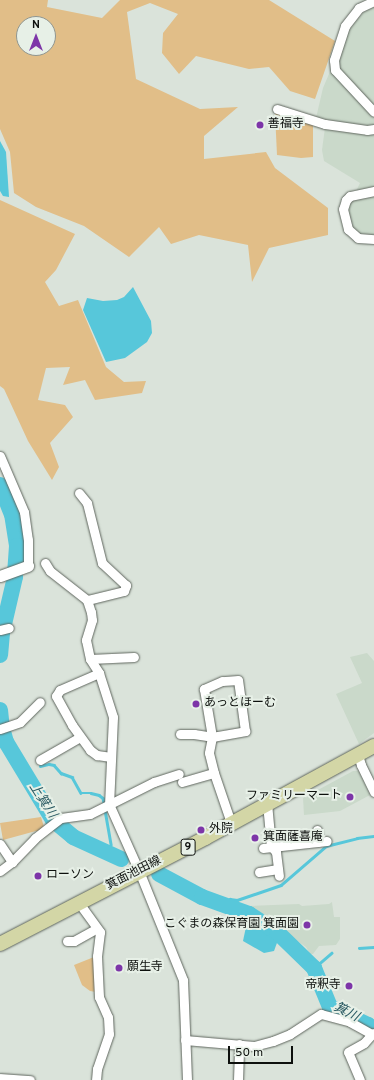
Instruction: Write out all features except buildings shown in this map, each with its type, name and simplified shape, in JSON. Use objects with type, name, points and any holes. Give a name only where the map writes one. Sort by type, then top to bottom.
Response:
[{"type":"main road","name":"箕面池田線","points":[[0,944],[374,746]]},
{"type":"street","points":[[374,1],[359,8],[345,26],[334,60],[335,70],[374,112]]},
{"type":"street","points":[[277,109],[325,124],[367,130],[374,129]]},
{"type":"street","points":[[374,191],[350,196],[346,200],[343,209],[348,229],[358,238],[374,239]]},
{"type":"street","points":[[0,456],[24,512],[28,540],[20,569],[0,576]]},
{"type":"street","points":[[79,493],[87,503],[102,563],[126,585],[124,591],[87,600]]},
{"type":"street","points":[[45,563],[50,571],[87,600],[91,612],[92,620],[86,640],[90,659],[99,673],[113,717],[109,804],[140,871],[183,980],[187,1080]]},
{"type":"street","points":[[90,659],[134,657]]},
{"type":"street","points":[[99,673],[60,690],[56,694],[72,725],[95,754],[111,757]]},
{"type":"street","points":[[180,734],[212,737],[245,731],[238,680],[222,681],[204,689],[212,737],[209,752],[230,823]]},
{"type":"street","points":[[3,729],[20,722],[40,702]]},
{"type":"street","points":[[40,760],[80,736]]},
{"type":"street","points":[[358,755],[360,765],[374,792]]},
{"type":"street","points":[[0,871],[12,862],[35,838],[61,818],[90,814],[154,782],[214,773]]},
{"type":"street","points":[[267,803],[267,847]]},
{"type":"street","points":[[267,847],[323,842],[316,830]]},
{"type":"street","points":[[0,845],[12,862]]},
{"type":"street","points":[[259,872],[279,872],[276,852],[267,847]]},
{"type":"street","points":[[79,903],[100,932],[98,956],[99,997],[108,1017],[108,1034],[97,1069],[96,1080]]},
{"type":"street","points":[[67,941],[74,941],[97,928]]},
{"type":"street","points":[[185,1040],[254,1046],[273,1041],[290,1034],[321,1014],[350,1022],[373,1033],[364,1043],[348,1052],[360,1080]]},
{"type":"street","points":[[238,1080],[239,1044]]},
{"type":"street","points":[[0,1078],[30,1080]]},
{"type":"shaded area","points":[[0,0],[48,0],[47,7],[102,18],[120,0],[269,0],[335,41],[315,99],[290,91],[269,67],[249,69],[196,56],[179,74],[162,53],[163,33],[178,14],[150,3],[127,12],[136,79],[200,109],[238,107],[204,136],[204,159],[266,152],[275,168],[328,208],[328,235],[269,248],[252,282],[248,245],[199,235],[171,244],[159,227],[129,257],[84,226],[36,207],[14,193],[10,152],[0,129]]},
{"type":"shaded area","points":[[374,7],[374,236],[362,235],[350,227],[348,216],[349,205],[360,183],[324,161],[322,150],[326,120],[316,118],[323,88],[343,41],[354,23],[366,10]]},
{"type":"shaded area","points":[[275,113],[313,123],[313,157],[301,158],[277,155]]},
{"type":"shaded area","points":[[0,200],[75,234],[56,270],[45,282],[59,306],[78,300],[106,367],[124,382],[146,381],[142,393],[95,400],[85,380],[63,385],[70,367],[46,368],[38,400],[65,405],[73,417],[50,443],[59,467],[52,480],[28,441],[4,389],[0,386]]},
{"type":"shaded area","points":[[367,653],[374,661],[374,733],[359,744],[336,694],[362,683],[350,657]]},
{"type":"shaded area","points":[[353,771],[359,771],[370,795],[340,811],[304,815],[303,798]]},
{"type":"shaded area","points":[[41,817],[44,827],[40,832],[36,831],[3,840],[0,823]]},
{"type":"shaded area","name":"こぐまの森保育園 箕面園","points":[[332,902],[334,917],[340,917],[340,939],[336,945],[319,946],[313,954],[310,954],[306,947],[247,906],[299,904],[302,906],[329,904]]},
{"type":"shaded area","points":[[94,957],[96,992],[90,991],[82,985],[74,965]]},
{"type":"water","points":[[0,141],[6,152],[9,197],[3,196],[0,191]]},
{"type":"water","points":[[133,287],[151,321],[152,333],[147,342],[125,358],[106,362],[83,310],[87,298],[103,301],[117,300],[124,297]]},
{"type":"water","points":[[247,922],[263,929],[278,940],[274,951],[264,953],[243,941]]},
{"type":"waterway","name":"上箕川","points":[[0,485],[12,514],[17,546],[15,577],[2,633],[0,655]]},
{"type":"waterway","name":"上箕川","points":[[0,710],[2,728],[6,742],[53,820],[73,837],[121,859]]},
{"type":"waterway","points":[[40,766],[49,764],[54,765],[61,773],[72,777],[81,793],[99,795],[103,798],[104,803]]},
{"type":"waterway","points":[[105,810],[111,844]]},
{"type":"waterway","points":[[226,905],[230,899],[237,900],[281,885],[326,846],[357,838],[374,836]]},
{"type":"waterway","name":"上箕川","points":[[159,874],[202,897],[249,914],[277,932],[314,968],[330,1007],[368,1025],[374,1032]]},
{"type":"waterway","name":"上箕川","points":[[255,925],[258,920]]},
{"type":"waterway","name":"上箕川","points":[[263,929],[266,925]]},
{"type":"waterway","points":[[359,948],[374,947]]},
{"type":"waterway","points":[[314,968],[331,953]]},
{"type":"place","name":"善福寺","points":[[260,125]]},
{"type":"place","name":"あっとほーむ","points":[[196,704]]},
{"type":"place","name":"ファミリーマート","points":[[350,797]]},
{"type":"place","name":"外院","points":[[201,830]]},
{"type":"place","name":"箕面薩喜庵","points":[[255,838]]},
{"type":"place","name":"ローソン","points":[[38,876]]},
{"type":"place","name":"こぐまの森保育園 箕面園","points":[[307,925]]},
{"type":"place","name":"願生寺","points":[[119,968]]},
{"type":"place","name":"帝釈寺","points":[[349,986]]},
{"type":"water label","name":"箕川","points":[[346,1013]]}]
